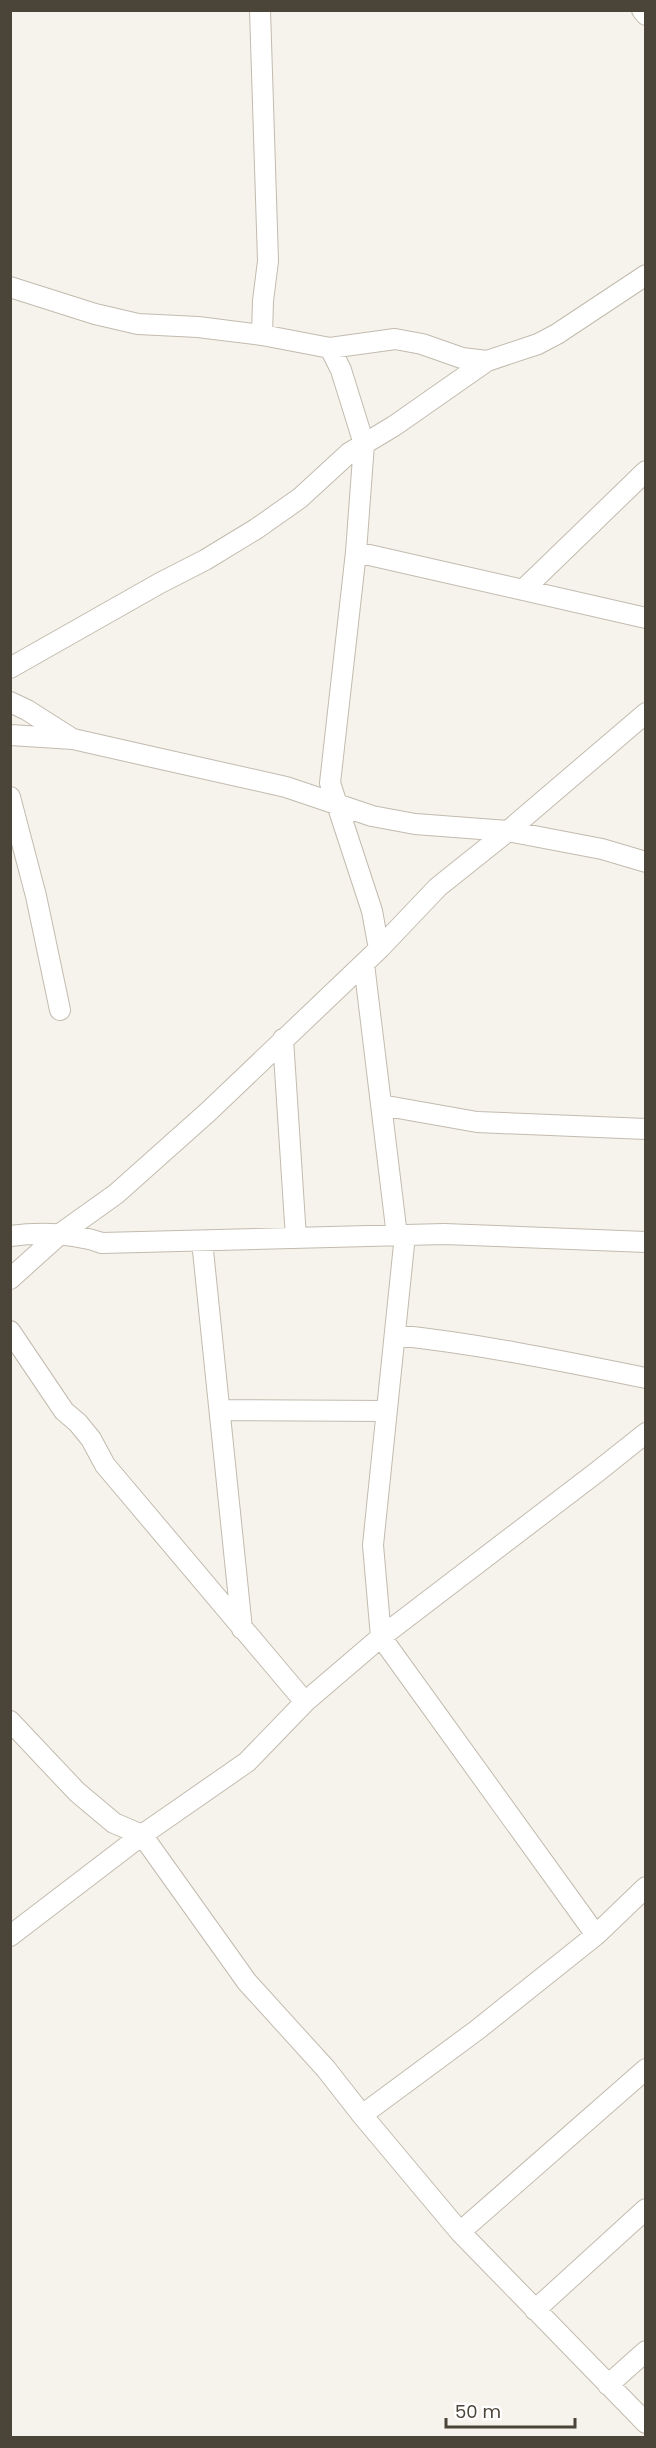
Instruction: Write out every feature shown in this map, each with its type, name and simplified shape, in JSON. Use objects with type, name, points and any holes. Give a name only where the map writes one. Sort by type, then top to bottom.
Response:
[{"type":"street","points":[[260,10],[268,261],[262,335]]},
{"type":"street","points":[[642,10],[645,15]]},
{"type":"street","points":[[10,668],[160,583],[206,560],[300,498],[349,453],[394,426],[487,361],[538,344],[557,334],[645,275]]},
{"type":"street","points":[[10,287],[95,314],[138,324],[198,327],[262,335],[330,348],[395,339],[422,344],[462,358],[487,361]]},
{"type":"street","points":[[330,348],[341,370],[364,444],[356,552],[330,783],[372,911],[380,950]]},
{"type":"street","points":[[523,590],[645,471]]},
{"type":"street","points":[[356,552],[645,618]]},
{"type":"street","points":[[10,702],[73,739]]},
{"type":"street","points":[[10,1279],[60,1234],[116,1194],[147,1166],[380,950],[438,887],[508,831],[645,713]]},
{"type":"street","points":[[10,735],[73,739],[286,788],[372,816],[415,824],[508,831],[602,849],[645,862]]},
{"type":"street","points":[[10,797],[36,896],[60,1010]]},
{"type":"street","points":[[364,964],[381,1105],[401,1235],[395,1335],[373,1545],[381,1637],[596,1935]]},
{"type":"street","points":[[283,1039],[296,1238]]},
{"type":"street","points":[[381,1105],[477,1122],[645,1129]]},
{"type":"street","points":[[10,1236],[60,1234],[84,1237],[102,1243],[476,1234],[645,1242]]},
{"type":"street","points":[[202,1241],[242,1629]]},
{"type":"street","points":[[10,1331],[64,1411],[91,1439],[105,1465],[305,1702]]},
{"type":"street","points":[[395,1335],[522,1352],[645,1378]]},
{"type":"street","points":[[220,1410],[387,1411]]},
{"type":"street","points":[[10,1936],[142,1835],[247,1762],[305,1702],[381,1637],[645,1433]]},
{"type":"street","points":[[10,1721],[76,1792],[114,1823],[142,1835],[247,1982],[320,2061],[460,2232],[645,2423]]},
{"type":"street","points":[[362,2115],[477,2030],[596,1935],[645,1887]]},
{"type":"street","points":[[460,2232],[645,2069]]},
{"type":"street","points":[[535,2310],[645,2209]]},
{"type":"street","points":[[608,2385],[645,2351]]}]
